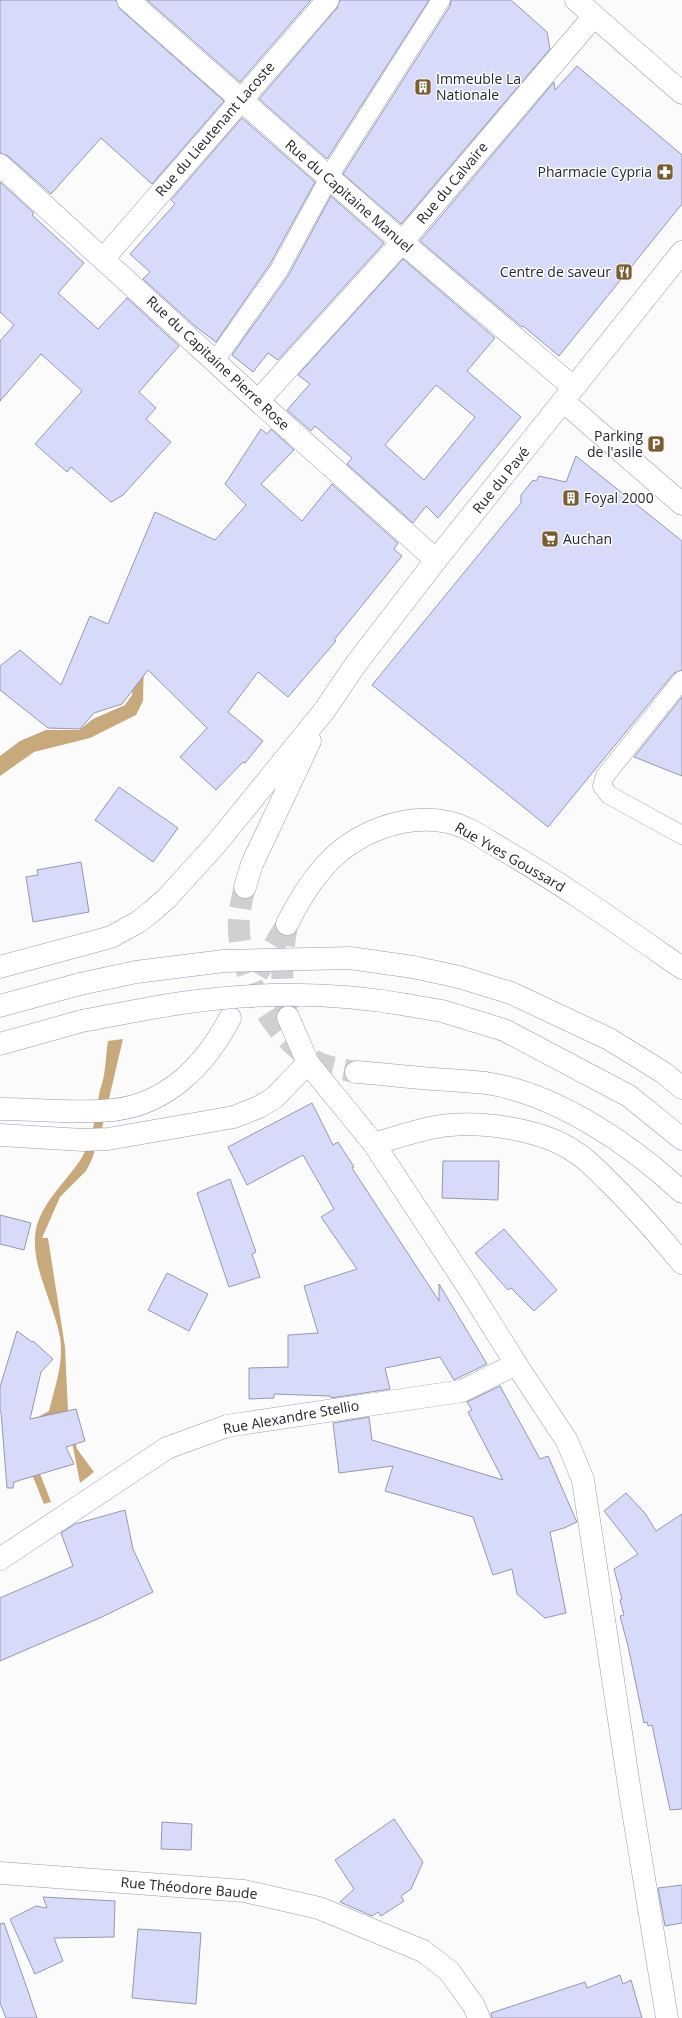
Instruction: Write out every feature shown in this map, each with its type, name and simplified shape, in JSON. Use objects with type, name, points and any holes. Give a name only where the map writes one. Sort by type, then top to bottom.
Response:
[{"type":"main road","name":"Rue du Capitaine Manuel","points":[[128,0],[402,242],[568,394],[682,504]]},
{"type":"main road","name":"Rue du Lieutenant Lacoste","points":[[104,258],[328,0]]},
{"type":"main road","points":[[576,0],[682,93]]},
{"type":"main road","name":"Rue du Calvaire","points":[[258,401],[402,242],[594,16]]},
{"type":"main road","name":"Rue du Capitaine Pierre Rose","points":[[0,165],[104,258],[258,401],[436,560]]},
{"type":"main road","name":"Rue du Pavé","points":[[324,711],[356,664],[436,560],[682,252]]},
{"type":"main road","points":[[245,887],[252,864],[324,711]]},
{"type":"main road","points":[[0,967],[111,936],[138,922],[152,912],[167,898],[216,844],[324,711]]},
{"type":"main road","name":"Rue Yves Goussard","points":[[287,924],[308,888],[323,868],[341,852],[358,840],[396,823],[416,819],[450,822],[464,828],[523,861],[682,968]]},
{"type":"main road","points":[[0,1006],[80,984],[136,972],[224,961],[350,958],[413,967],[458,977],[511,993],[609,1039],[664,1073],[682,1088]]},
{"type":"main road","points":[[0,1044],[82,1021],[183,1003],[272,995],[336,995],[407,1005],[442,1012],[504,1030],[629,1096],[682,1139]]},
{"type":"main road","points":[[288,1017],[308,1063],[374,1144],[567,1441],[583,1480],[632,1807],[667,2018]]},
{"type":"main road","points":[[0,1109],[79,1112],[114,1110],[144,1102],[172,1089],[186,1077],[216,1044],[230,1018]]},
{"type":"main road","points":[[0,1135],[83,1140],[108,1139],[234,1118],[259,1107],[274,1098],[308,1063]]},
{"type":"main road","points":[[356,1072],[486,1083],[527,1094],[564,1109],[596,1127],[655,1168],[680,1192]]},
{"type":"main road","points":[[374,1144],[448,1125],[467,1124],[520,1131],[550,1139],[575,1152],[592,1166],[635,1207],[682,1263]]},
{"type":"main road","name":"Rue Alexandre Stellio","points":[[0,1559],[88,1499],[167,1448],[227,1426],[462,1390],[516,1364]]},
{"type":"main road","name":"Rue Théodore Baude","points":[[0,1873],[244,1891],[319,1908],[423,1950],[448,1971],[474,2006],[480,2018]]},
{"type":"lane","points":[[215,361],[279,270],[329,179],[441,0]]},
{"type":"lane","points":[[682,680],[605,776],[602,786],[609,795],[682,835]]},
{"type":"shaded area","points":[[135,645],[144,659],[143,701],[136,715],[90,738],[34,752],[0,776],[0,756],[20,741],[46,730],[79,730],[93,719],[125,705],[132,695]]},
{"type":"shaded area","points":[[123,1039],[102,1128],[92,1159],[86,1171],[60,1197],[42,1238],[48,1238],[65,1347],[68,1411],[77,1449],[94,1472],[80,1483],[68,1421],[25,1435],[51,1502],[44,1504],[14,1430],[49,1411],[60,1365],[60,1337],[38,1267],[35,1238],[37,1225],[50,1199],[84,1154],[95,1121],[99,1092],[104,1078],[108,1041]]},
{"type":"building","points":[[0,0],[116,0],[120,9],[224,101],[152,184],[101,138],[51,194],[8,156],[0,153]]},
{"type":"building","points":[[147,0],[311,0],[240,82]]},
{"type":"building","points":[[340,0],[429,0],[327,159],[259,99],[337,8]]},
{"type":"building","points":[[451,0],[511,0],[547,32],[550,49],[401,224],[343,174],[450,6]]},
{"type":"building","points":[[577,66],[682,155],[682,204],[559,356],[523,326],[522,327],[420,241],[554,82],[555,90]]},
{"type":"building","points":[[242,118],[315,182],[270,264],[216,342],[196,327],[143,279],[150,272],[130,254],[175,204],[171,200]]},
{"type":"building","points":[[0,182],[34,213],[32,215],[84,263],[58,293],[98,329],[127,298],[179,346],[139,392],[156,408],[146,419],[171,442],[123,495],[111,502],[71,467],[67,472],[35,444],[82,391],[41,354],[0,401],[0,341],[14,325],[0,312]]},
{"type":"building","points":[[331,196],[384,243],[278,360],[268,353],[253,372],[232,355],[288,276]]},
{"type":"building","points":[[403,259],[495,338],[467,371],[521,417],[438,518],[426,506],[413,523],[347,464],[352,458],[315,426],[311,431],[287,410],[310,384],[298,375]],"holes":[[[436,385],[475,417],[424,480],[385,445]]]},
{"type":"building","points":[[261,429],[267,434],[271,429],[294,450],[261,484],[302,521],[332,484],[398,543],[394,549],[402,556],[334,640],[336,641],[288,697],[258,672],[228,712],[263,741],[245,763],[243,762],[216,790],[180,757],[207,728],[148,670],[122,704],[94,713],[80,729],[48,728],[0,690],[0,666],[20,650],[61,685],[90,616],[108,624],[155,512],[215,540],[246,505],[225,484]]},
{"type":"building","points":[[576,456],[682,541],[682,670],[674,673],[548,827],[372,685],[521,503],[521,495],[533,480],[536,481],[539,476],[566,482]]},
{"type":"building","points":[[682,697],[682,776],[634,757]]},
{"type":"building","points":[[119,787],[178,828],[153,862],[95,820]]},
{"type":"building","points":[[81,862],[89,912],[33,922],[26,877],[38,875],[37,870]]},
{"type":"building","points":[[312,1103],[333,1145],[338,1142],[354,1167],[352,1168],[439,1301],[439,1284],[487,1364],[454,1380],[440,1357],[385,1368],[390,1389],[331,1398],[330,1396],[274,1394],[274,1398],[249,1399],[249,1368],[288,1367],[288,1335],[318,1333],[304,1286],[357,1269],[321,1217],[334,1209],[303,1155],[247,1185],[228,1147]]},
{"type":"building","points":[[443,1161],[499,1161],[498,1200],[442,1198]]},
{"type":"building","points":[[230,1179],[256,1252],[252,1254],[260,1277],[229,1287],[197,1193]]},
{"type":"building","points":[[0,1215],[31,1223],[24,1250],[0,1244]]},
{"type":"building","points":[[504,1229],[557,1290],[534,1311],[511,1288],[508,1290],[475,1253]]},
{"type":"building","points":[[167,1273],[208,1294],[189,1331],[148,1310]]},
{"type":"building","points":[[17,1331],[32,1342],[33,1341],[53,1359],[41,1372],[30,1419],[76,1409],[85,1441],[66,1447],[74,1464],[14,1482],[13,1488],[7,1488],[0,1411],[0,1387]]},
{"type":"building","points":[[500,1386],[540,1459],[548,1456],[577,1522],[550,1532],[566,1613],[545,1618],[517,1594],[512,1569],[493,1575],[473,1517],[385,1491],[393,1466],[339,1473],[333,1423],[369,1417],[372,1440],[503,1480],[468,1412],[472,1410],[467,1402]]},
{"type":"building","points":[[626,1493],[645,1513],[656,1531],[682,1514],[682,1809],[670,1810],[652,1725],[648,1726],[647,1722],[644,1723],[628,1646],[620,1616],[624,1615],[620,1600],[622,1599],[614,1569],[638,1554],[604,1511]]},
{"type":"building","points":[[125,1510],[133,1549],[153,1592],[102,1617],[0,1661],[0,1598],[73,1566],[61,1533],[75,1524]]},
{"type":"building","points":[[394,1819],[423,1862],[411,1889],[401,1896],[404,1901],[381,1916],[378,1912],[372,1916],[340,1902],[354,1889],[335,1860]]},
{"type":"building","points":[[162,1822],[192,1824],[191,1850],[161,1849]]},
{"type":"building","points":[[682,1885],[682,1923],[665,1926],[658,1888]]},
{"type":"building","points":[[43,1897],[115,1901],[114,1937],[54,1938],[63,1961],[35,1974],[10,1919],[36,1906],[47,1908]]},
{"type":"building","points":[[4,1923],[37,2018],[6,2018],[0,2003],[0,1924]]},
{"type":"building","points":[[138,1929],[201,1933],[196,2004],[132,1998]]},
{"type":"building","points":[[620,1975],[623,1984],[631,1980],[642,2018],[492,2018],[491,2013],[585,1982],[587,1988]]},
{"type":"tunnel","points":[[245,887],[239,921],[241,950],[252,985],[261,1003],[283,1034],[310,1058],[326,1066],[356,1072]]},
{"type":"tunnel","points":[[287,924],[282,980],[288,1014]]},
{"type":"tunnel","points":[[257,974],[287,924]]},
{"type":"place","name":"Immeuble La Nationale","points":[[423,87]]},
{"type":"place","name":"Pharmacie Cypria","points":[[665,172]]},
{"type":"place","name":"Centre de saveur","points":[[624,272]]},
{"type":"place","name":"Parking de l'asile","points":[[656,444]]},
{"type":"place","name":"Foyal 2000","points":[[571,498]]},
{"type":"place","name":"Auchan","points":[[550,539]]}]
